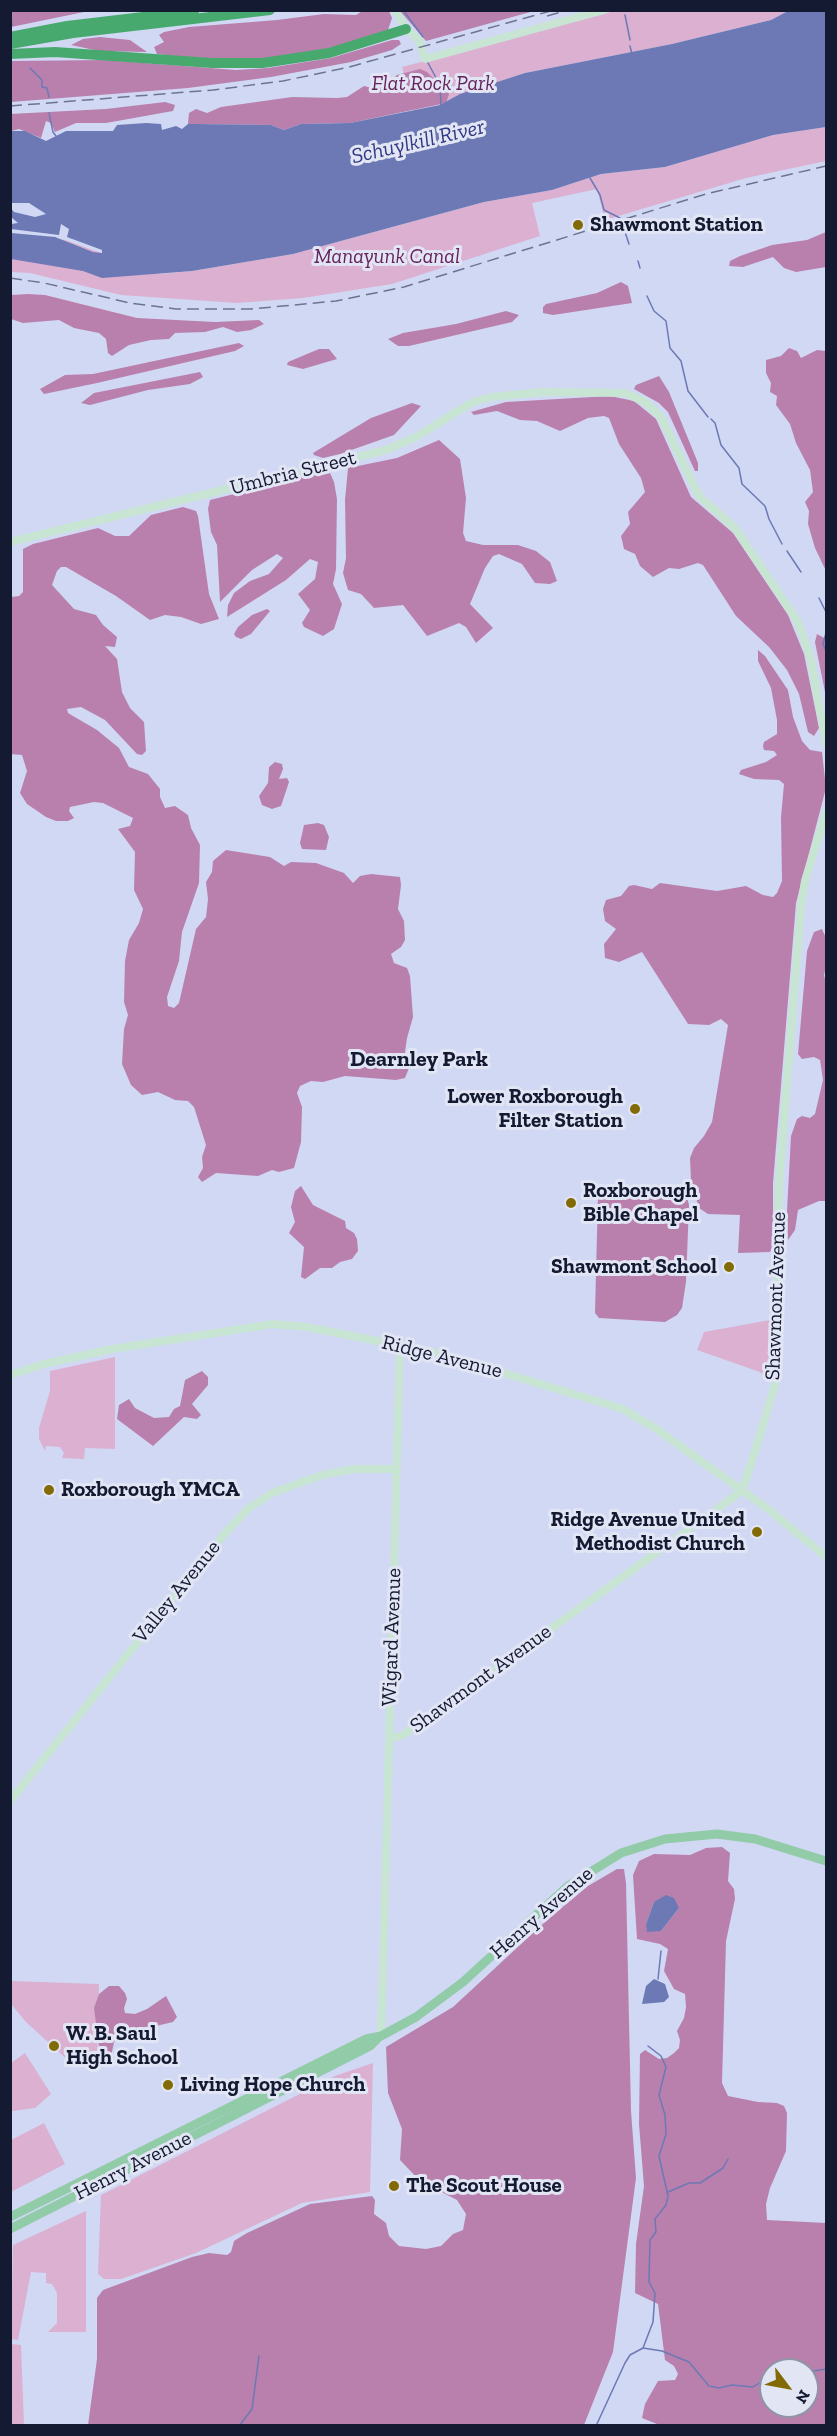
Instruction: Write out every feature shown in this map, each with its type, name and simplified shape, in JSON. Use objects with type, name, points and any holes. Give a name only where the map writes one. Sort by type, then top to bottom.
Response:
[{"type":"highway","points":[[143,17],[178,10]]},
{"type":"highway","points":[[10,37],[203,10]]},
{"type":"highway","points":[[10,44],[73,33],[270,10]]},
{"type":"highway","points":[[10,54],[55,52],[212,63],[263,63],[329,53],[406,29]]},
{"type":"main road","points":[[395,10],[406,29],[419,40],[425,59],[604,10]]},
{"type":"main road","name":"Umbria Street","points":[[10,542],[386,450],[411,440],[457,411],[484,399],[507,394],[625,393],[649,405],[667,426],[699,496],[727,519],[759,563],[804,634],[826,743]]},
{"type":"main road","name":"Shawmont Avenue","points":[[389,1739],[399,1737],[412,1729],[742,1490],[775,1385],[779,1183],[801,906],[805,881],[826,812]]},
{"type":"main road","name":"Ridge Avenue","points":[[10,1375],[35,1366],[112,1349],[273,1324],[306,1327],[434,1352],[617,1407],[655,1428],[777,1515],[826,1557]]},
{"type":"main road","name":"Wigard Avenue","points":[[381,2036],[400,1346]]},
{"type":"main road","name":"Valley Avenue","points":[[10,1801],[226,1532],[249,1508],[272,1493],[322,1475],[354,1469],[397,1469]]},
{"type":"main road","name":"Henry Avenue","points":[[10,2229],[370,2046],[381,2036],[445,1997],[568,1886],[600,1864],[629,1849],[676,1837],[717,1834],[755,1839],[826,1861]]},
{"type":"main road","name":"Henry Avenue","points":[[10,2217],[366,2039],[381,2036]]},
{"type":"green space","points":[[11,10],[89,10],[89,11],[11,27]]},
{"type":"green space","points":[[364,10],[389,11],[392,18],[388,30],[328,49],[296,55],[247,60],[183,57],[157,54],[154,47],[164,42],[159,35],[164,32],[189,27],[324,14],[356,15]]},
{"type":"green space","points":[[400,11],[534,11],[426,41]]},
{"type":"green space","name":"Flat Rock Park","points":[[615,11],[788,11],[771,20],[672,44],[525,73],[460,94],[446,103],[414,110],[402,67]]},
{"type":"green space","points":[[100,37],[130,40],[147,52],[99,51],[71,45],[83,39]]},
{"type":"green space","points":[[399,40],[401,44],[392,50],[351,62],[271,77],[188,88],[11,102],[10,61],[105,60],[236,70],[268,68],[331,58]]},
{"type":"green space","points":[[420,69],[427,72],[449,94],[446,103],[350,123],[301,124],[284,130],[271,125],[188,124],[189,113],[196,109],[207,113],[221,107],[292,97],[347,97],[364,86],[376,89],[387,85],[397,75]]},
{"type":"green space","points":[[165,102],[175,105],[173,111],[106,123],[76,123],[55,132],[51,123],[46,121],[41,138],[19,129],[11,131],[10,114],[106,109]]},
{"type":"green space","name":"Manayunk Canal","points":[[826,127],[826,161],[746,178],[605,220],[597,189],[532,203],[540,236],[392,284],[303,298],[237,303],[121,295],[30,273],[11,272],[11,233],[65,240],[160,274],[192,271],[293,254],[484,202],[552,190],[601,174],[665,167],[773,135]]},
{"type":"green space","points":[[826,232],[826,267],[796,272],[784,268],[773,257],[743,267],[729,266],[730,261],[740,256],[772,245],[807,240]]},
{"type":"green space","points":[[621,282],[628,286],[632,303],[553,315],[543,313],[543,307],[546,304],[597,293]]},
{"type":"green space","points":[[11,295],[45,295],[137,318],[215,322],[259,320],[264,324],[251,330],[237,332],[223,327],[205,332],[175,333],[169,339],[129,345],[112,356],[108,353],[106,339],[99,333],[74,328],[59,320],[23,323],[11,319]]},
{"type":"green space","points":[[506,311],[519,315],[512,322],[409,346],[398,346],[388,339],[403,333],[456,324]]},
{"type":"green space","points":[[239,343],[244,346],[235,351],[97,383],[44,394],[40,389],[65,375],[93,374]]},
{"type":"green space","points":[[789,348],[797,351],[801,358],[817,350],[826,351],[826,571],[815,548],[808,524],[809,511],[805,502],[813,492],[810,470],[796,443],[790,424],[776,405],[777,396],[770,392],[771,383],[766,373],[766,360],[781,356]]},
{"type":"green space","points":[[319,349],[329,349],[337,359],[303,369],[287,365],[288,362]]},
{"type":"green space","points":[[200,372],[203,377],[190,384],[148,390],[90,405],[81,403],[94,393]]},
{"type":"green space","points":[[659,376],[669,392],[698,463],[698,471],[695,471],[668,412],[659,403],[634,389],[636,385]]},
{"type":"green space","points":[[610,396],[634,401],[656,419],[691,497],[733,533],[788,615],[804,654],[819,728],[814,736],[808,732],[799,694],[787,670],[769,647],[736,616],[703,565],[698,563],[679,569],[669,568],[653,577],[640,566],[635,554],[624,549],[621,536],[630,524],[628,512],[645,492],[641,478],[619,444],[609,418],[604,416],[588,418],[560,431],[537,421],[520,420],[497,411],[474,415],[471,412],[506,402]]},
{"type":"green space","points":[[412,403],[421,406],[394,435],[340,454],[323,458],[314,455],[313,453],[371,418]]},
{"type":"green space","points":[[439,440],[460,459],[466,498],[463,533],[466,541],[483,545],[518,545],[536,551],[550,562],[557,581],[550,584],[535,583],[522,564],[499,554],[493,556],[485,568],[470,604],[493,628],[476,643],[466,627],[459,623],[427,636],[403,605],[374,608],[361,594],[348,590],[343,573],[346,558],[345,500],[348,468],[397,458]]},
{"type":"green space","points":[[330,473],[337,499],[336,569],[333,584],[342,604],[334,629],[323,636],[304,627],[302,623],[310,610],[298,594],[315,579],[318,562],[310,559],[286,580],[227,617],[228,605],[234,593],[250,581],[269,574],[283,558],[277,554],[252,570],[220,602],[217,545],[211,532],[208,509],[210,500],[315,474]]},
{"type":"green space","points":[[183,507],[196,511],[198,516],[209,594],[219,619],[201,624],[181,617],[165,615],[150,620],[116,596],[66,567],[61,567],[57,571],[52,585],[74,609],[96,615],[103,625],[117,637],[115,647],[105,646],[117,659],[122,692],[130,708],[144,722],[146,751],[142,755],[137,754],[105,720],[81,707],[67,709],[68,713],[97,730],[119,748],[129,767],[148,774],[160,789],[160,797],[165,808],[175,806],[188,815],[191,828],[200,845],[199,883],[182,932],[179,961],[167,997],[168,1006],[174,1008],[179,1003],[196,929],[206,917],[208,899],[206,882],[212,872],[213,861],[226,850],[270,857],[284,866],[291,862],[316,863],[344,873],[353,883],[360,876],[371,874],[400,877],[398,909],[404,921],[405,940],[401,947],[391,954],[394,963],[407,968],[410,976],[413,1017],[405,1052],[409,1068],[405,1078],[396,1080],[345,1076],[323,1082],[311,1081],[300,1086],[297,1093],[302,1107],[301,1142],[294,1168],[279,1172],[272,1170],[258,1176],[216,1173],[202,1182],[198,1177],[203,1168],[202,1157],[206,1145],[194,1107],[188,1101],[175,1100],[158,1092],[142,1095],[131,1085],[122,1064],[124,1029],[128,1015],[124,1002],[125,961],[129,940],[139,923],[143,909],[134,890],[135,852],[118,829],[130,826],[133,818],[103,803],[94,802],[70,807],[69,811],[74,818],[68,821],[56,821],[46,817],[27,804],[20,793],[27,771],[22,755],[10,754],[11,597],[19,596],[23,592],[23,549],[33,544],[98,528],[115,536],[129,536],[151,515]]},
{"type":"green space","points":[[267,609],[270,611],[251,634],[241,639],[236,637],[234,634],[238,627],[252,615]]},
{"type":"green space","points":[[817,634],[826,639],[826,697],[815,642]]},
{"type":"green space","points":[[758,650],[765,656],[788,690],[793,717],[802,741],[810,750],[822,752],[826,788],[796,903],[773,1183],[773,1246],[770,1252],[738,1253],[740,1215],[708,1214],[699,1208],[691,1181],[690,1158],[694,1148],[712,1122],[728,1025],[721,1019],[709,1025],[688,1024],[642,952],[619,962],[605,958],[604,944],[616,929],[605,921],[603,909],[606,900],[621,896],[629,886],[634,885],[652,889],[660,883],[717,891],[746,886],[763,895],[773,897],[777,893],[782,881],[781,817],[784,784],[779,780],[754,779],[739,774],[741,770],[766,762],[777,755],[774,751],[764,750],[763,746],[764,742],[777,734],[777,720],[771,688],[758,661]]},
{"type":"green space","points":[[275,762],[282,764],[283,769],[279,779],[287,778],[289,782],[281,806],[272,809],[262,805],[259,796],[268,783],[269,767]]},
{"type":"green space","points":[[318,823],[324,825],[329,837],[326,850],[302,849],[300,843],[304,825]]},
{"type":"green space","points":[[822,929],[826,938],[824,975],[826,983],[826,1201],[819,1201],[798,1210],[795,1230],[788,1240],[787,1211],[791,1136],[797,1119],[802,1116],[810,1118],[815,1114],[823,1080],[820,1060],[814,1057],[802,1059],[798,1054],[807,951],[814,932]]},
{"type":"green space","points":[[670,1184],[685,1191],[689,1205],[686,1282],[682,1308],[677,1315],[665,1322],[599,1318],[595,1313],[598,1194],[609,1188]]},
{"type":"green space","points":[[301,1186],[313,1205],[345,1221],[346,1228],[354,1233],[357,1239],[358,1251],[352,1259],[340,1262],[332,1268],[320,1268],[305,1279],[301,1277],[304,1247],[289,1233],[295,1222],[291,1207],[295,1191]]},
{"type":"green space","points":[[770,1320],[768,1380],[760,1372],[697,1350],[704,1332]]},
{"type":"green space","points":[[115,1357],[115,1449],[85,1448],[84,1459],[62,1458],[64,1453],[60,1447],[46,1446],[45,1451],[39,1439],[39,1428],[50,1391],[50,1371]]},
{"type":"green space","points":[[202,1371],[208,1377],[208,1385],[192,1404],[201,1415],[197,1419],[184,1417],[153,1446],[117,1419],[119,1405],[129,1399],[135,1408],[154,1418],[169,1417],[174,1409],[180,1406],[185,1380]]},
{"type":"green space","points":[[722,1847],[730,1853],[728,1881],[734,1889],[735,1899],[726,1941],[722,2083],[728,2096],[777,2103],[784,2106],[787,2113],[786,2151],[770,2188],[766,2204],[767,2220],[826,2223],[826,2425],[662,2426],[642,2418],[645,2404],[658,2381],[675,2380],[678,2374],[674,2366],[665,2360],[658,2304],[635,2293],[636,2244],[644,2186],[639,2124],[640,2054],[645,2050],[659,2059],[667,2058],[679,2048],[680,2040],[677,2031],[684,2018],[686,2007],[685,1994],[674,1989],[664,1971],[668,1949],[660,1944],[637,1939],[633,1875],[639,1861],[654,1854],[690,1855],[706,1848]],"holes":[[[654,1902],[679,1908],[661,1931],[646,1924]]]},
{"type":"green space","points":[[617,1869],[624,1869],[626,1883],[631,2111],[636,2178],[613,2352],[584,2425],[88,2425],[97,2359],[97,2298],[103,2290],[192,2257],[209,2253],[227,2255],[231,2252],[234,2241],[247,2233],[310,2204],[372,2196],[375,2200],[374,2214],[386,2223],[389,2236],[399,2246],[426,2249],[441,2246],[453,2234],[463,2230],[466,2214],[457,2200],[420,2181],[400,2160],[402,2129],[388,2093],[386,2047],[453,2007],[546,1921],[588,1886]]},
{"type":"green space","points":[[11,1981],[99,1984],[97,2068],[71,2063],[26,2022],[11,2004]]},
{"type":"green space","points":[[109,1986],[119,1986],[125,1993],[127,1999],[125,2013],[135,2014],[166,1996],[177,2017],[173,2022],[122,2034],[114,2042],[111,2057],[104,2058],[100,2054],[94,2008],[99,1994]]},
{"type":"green space","points":[[25,2053],[51,2094],[35,2108],[13,2111],[11,2110],[11,2063]]},
{"type":"green space","points":[[373,2063],[370,2192],[302,2203],[196,2253],[121,2279],[104,2279],[98,2274],[101,2195],[335,2076]]},
{"type":"green space","points":[[44,2123],[65,2164],[11,2192],[11,2140]]},
{"type":"green space","points":[[86,2211],[86,2332],[48,2332],[57,2323],[57,2293],[52,2284],[46,2283],[46,2273],[31,2272],[18,2340],[11,2339],[13,2245]]},
{"type":"green space","points":[[11,2344],[21,2345],[24,2425],[11,2425]]},
{"type":"water","name":"Schuylkill River","points":[[788,11],[826,11],[826,127],[773,135],[665,167],[601,174],[552,190],[484,202],[293,254],[192,271],[102,278],[83,271],[11,259],[11,233],[55,237],[93,252],[102,253],[102,250],[67,237],[69,229],[61,224],[59,235],[11,229],[11,224],[18,223],[11,217],[11,208],[14,212],[35,217],[46,214],[29,203],[11,203],[11,131],[25,131],[46,141],[66,131],[113,131],[117,125],[146,123],[161,124],[162,130],[176,126],[182,129],[188,124],[196,124],[271,125],[284,130],[301,124],[350,123],[440,105],[460,94],[525,73],[672,44],[771,20]]},
{"type":"water","points":[[666,1895],[674,1898],[679,1908],[661,1931],[647,1932],[646,1924],[654,1902]]},
{"type":"water","points":[[654,1979],[665,1984],[669,1997],[664,2002],[642,2004],[646,1986]]},
{"type":"waterway","points":[[403,10],[423,37]]},
{"type":"waterway","points":[[10,11],[12,25]]},
{"type":"waterway","points":[[625,15],[630,40]]},
{"type":"waterway","points":[[630,46],[632,54]]},
{"type":"waterway","points":[[428,63],[440,85],[441,106]]},
{"type":"waterway","points":[[30,68],[42,80],[42,87],[47,88],[49,97]]},
{"type":"waterway","points":[[49,113],[56,136]]},
{"type":"waterway","points":[[590,178],[600,195],[604,210],[620,218]]},
{"type":"waterway","points":[[623,226],[629,244]]},
{"type":"waterway","points":[[638,261],[640,268]]},
{"type":"waterway","points":[[647,296],[654,311],[666,321],[670,348],[681,361],[688,391],[708,417]]},
{"type":"waterway","points":[[711,419],[715,423],[721,445],[739,468],[742,484],[765,506],[782,544]]},
{"type":"waterway","points":[[787,551],[801,572]]},
{"type":"waterway","points":[[819,598],[826,612]]},
{"type":"waterway","points":[[826,633],[823,644],[826,651]]},
{"type":"waterway","points":[[658,1979],[661,1951]]},
{"type":"waterway","points":[[643,2348],[653,2322],[655,2293],[649,2282],[650,2240],[656,2232],[655,2219],[666,2205],[668,2196],[659,2156],[666,2134],[665,2115],[659,2095],[666,2067],[661,2056],[648,2046]]},
{"type":"waterway","points":[[668,2192],[689,2183],[700,2183],[723,2168],[728,2159]]},
{"type":"waterway","points":[[596,2426],[625,2363],[630,2355],[643,2348],[662,2351],[689,2362],[709,2386],[753,2387],[759,2383]]},
{"type":"waterway","points":[[239,2426],[252,2409],[259,2356]]},
{"type":"waterway","points":[[819,2370],[826,2369]]},
{"type":"railway","points":[[10,106],[213,90],[283,81],[349,67],[554,10]]},
{"type":"railway","points":[[547,16],[568,10]]},
{"type":"railway","points":[[10,278],[44,283],[130,303],[176,309],[251,309],[336,301],[404,287],[706,194],[826,166]]},
{"type":"place","name":"Shawmont Station","points":[[578,225]]},
{"type":"place","name":"Lower Roxborough Filter Station","points":[[635,1109]]},
{"type":"place","name":"Roxborough Bible Chapel","points":[[571,1203]]},
{"type":"place","name":"Shawmont School","points":[[729,1267]]},
{"type":"place","name":"Roxborough YMCA","points":[[49,1490]]},
{"type":"place","name":"Ridge Avenue United Methodist Church","points":[[757,1532]]},
{"type":"place","name":"W. B. Saul High School","points":[[54,2046]]},
{"type":"place","name":"Living Hope Church","points":[[168,2085]]},
{"type":"place","name":"The Scout House","points":[[394,2186]]},
{"type":"district","name":"Dearnley Park","points":[[419,1060]]}]
